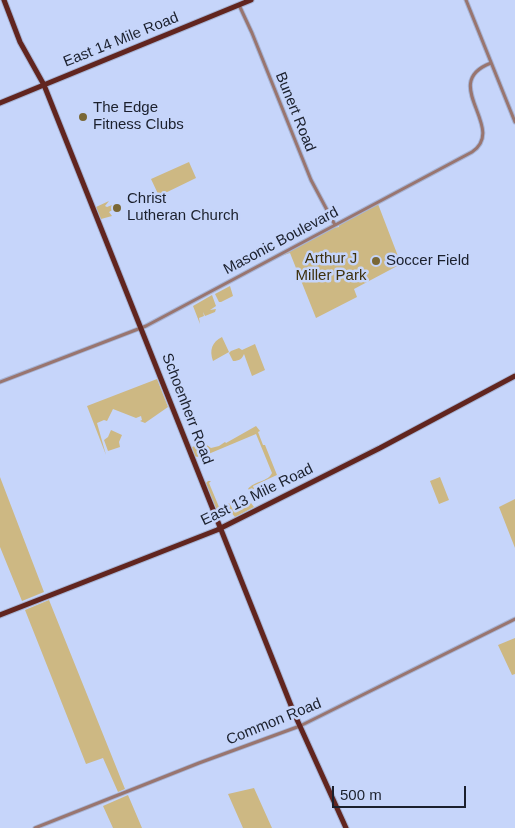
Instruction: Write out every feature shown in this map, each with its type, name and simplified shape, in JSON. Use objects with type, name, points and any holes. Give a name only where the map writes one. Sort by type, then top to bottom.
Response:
[{"type":"main road","name":"Schoenherr Road","points":[[4,0],[20,42],[44,84],[300,726],[346,828]]},
{"type":"main road","name":"East 14 Mile Road","points":[[0,103],[251,0]]},
{"type":"main road","name":"East 13 Mile Road","points":[[0,615],[220,528],[393,441],[515,376]]},
{"type":"street","points":[[466,0],[515,122]]},
{"type":"street","name":"Bunert Road","points":[[239,5],[310,178],[335,225]]},
{"type":"street","name":"Masonic Boulevard","points":[[0,382],[142,328],[478,148],[483,139],[483,129],[470,95],[470,83],[478,71],[491,63]]},
{"type":"street","name":"Common Road","points":[[35,828],[199,763],[300,726],[515,620]]},
{"type":"green space","points":[[189,162],[196,178],[159,196],[151,179]]},
{"type":"green space","points":[[109,201],[105,206],[112,205],[114,209],[109,212],[112,216],[101,219],[96,207]]},
{"type":"green space","name":"Arthur J Miller Park","points":[[378,204],[401,264],[354,289],[357,297],[316,318],[290,253],[281,256],[333,228],[339,227],[339,225]]},
{"type":"green space","points":[[230,286],[233,296],[219,302],[215,294]]},
{"type":"green space","points":[[212,295],[216,306],[210,310],[216,309],[215,312],[205,316],[203,312],[204,316],[199,318],[200,324],[193,306]]},
{"type":"green space","points":[[222,337],[229,352],[213,361],[212,347]]},
{"type":"green space","points":[[255,344],[265,370],[252,376],[244,354],[237,361],[233,361],[229,353]]},
{"type":"green space","points":[[157,379],[168,407],[145,423],[140,421],[142,420],[141,416],[136,418],[113,409],[107,421],[104,420],[97,423],[106,455],[87,406]]},
{"type":"green space","points":[[256,426],[260,431],[258,432],[263,445],[265,445],[277,475],[253,486],[254,489],[248,489],[272,473],[256,434],[206,455],[195,456],[192,447],[204,443],[211,448],[219,446]]},
{"type":"green space","points":[[111,430],[122,435],[119,442],[120,447],[108,451],[104,440],[108,437]]},
{"type":"green space","points":[[0,477],[44,592],[22,601],[0,547]]},
{"type":"green space","points":[[440,477],[449,500],[439,504],[430,481]]},
{"type":"green space","points":[[211,481],[209,483],[219,507],[229,503],[234,511],[251,503],[254,507],[235,517],[230,511],[224,509],[217,511],[206,483]]},
{"type":"green space","points":[[515,499],[515,548],[499,507]]},
{"type":"green space","points":[[49,600],[125,789],[118,792],[103,758],[86,764],[25,610]]},
{"type":"green space","points":[[515,638],[515,674],[512,675],[498,645]]},
{"type":"green space","points":[[254,788],[272,828],[243,828],[228,794]]},
{"type":"green space","points":[[128,795],[142,828],[113,828],[103,806]]},
{"type":"place","name":"The Edge Fitness Clubs","points":[[83,117]]},
{"type":"place","name":"Christ Lutheran Church","points":[[117,208]]},
{"type":"place","name":"Soccer Field","points":[[376,261]]}]
